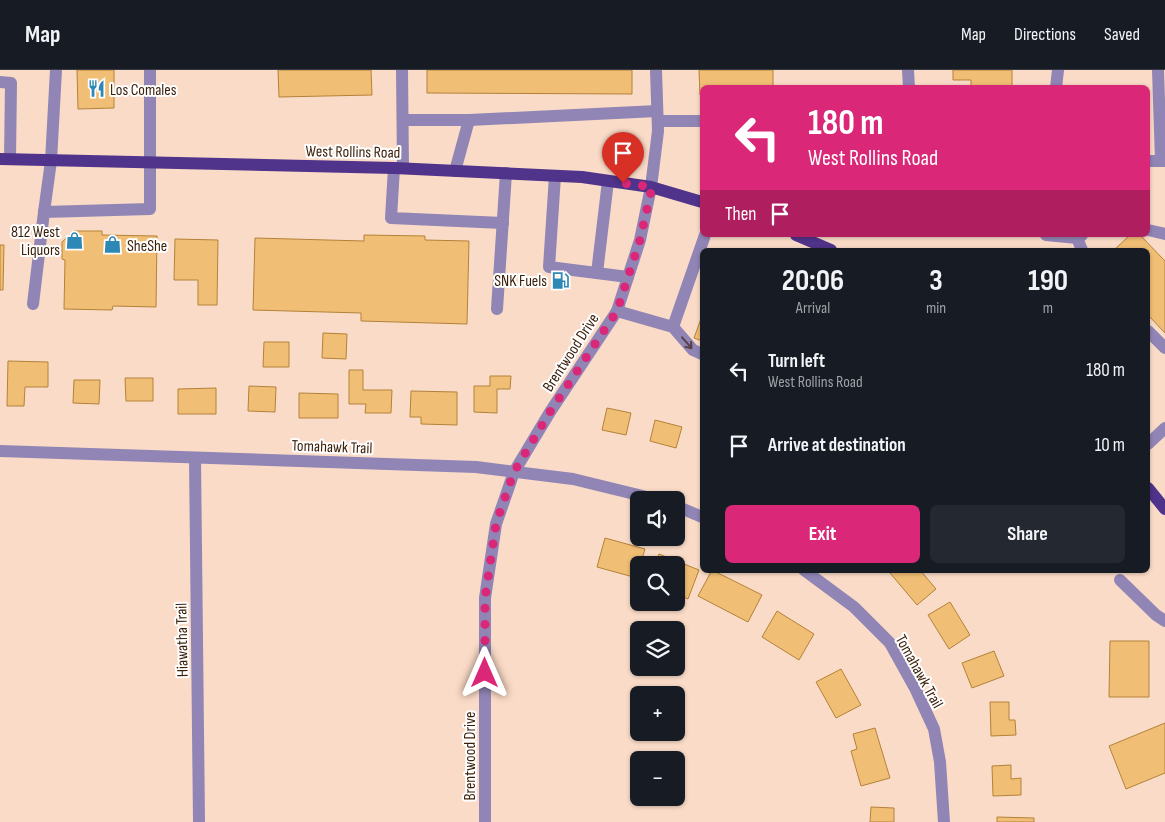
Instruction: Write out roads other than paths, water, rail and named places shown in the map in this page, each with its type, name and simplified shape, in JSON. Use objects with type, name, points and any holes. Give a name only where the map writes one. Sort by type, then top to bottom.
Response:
[{"type":"main road","name":"West Rollins Road","points":[[5,159],[399,168],[506,173],[608,181],[652,187],[700,201]]},
{"type":"main road","points":[[799,237],[811,246]]},
{"type":"main road","points":[[1150,490],[1165,509]]},
{"type":"street","points":[[33,304],[51,161],[56,70]]},
{"type":"street","points":[[44,212],[150,209],[150,70]]},
{"type":"street","points":[[402,70],[403,120],[399,168],[391,218],[503,223]]},
{"type":"street","name":"Brentwood Drive","points":[[485,822],[485,598],[496,524],[514,472],[550,412],[617,311],[640,240],[652,187],[658,116],[656,70]]},
{"type":"street","points":[[908,70],[909,85]]},
{"type":"street","points":[[1056,85],[1058,70]]},
{"type":"street","points":[[1150,161],[1163,161],[1158,70]]},
{"type":"street","points":[[0,82],[11,83],[5,159]]},
{"type":"street","points":[[403,120],[658,116],[700,121]]},
{"type":"street","points":[[455,171],[468,120]]},
{"type":"street","points":[[497,309],[506,173]]},
{"type":"street","points":[[555,176],[549,268],[628,277]]},
{"type":"street","points":[[597,273],[608,181]]},
{"type":"street","points":[[1150,230],[1165,234]]},
{"type":"street","points":[[1057,237],[1080,241]]},
{"type":"street","points":[[673,328],[700,250]]},
{"type":"street","points":[[617,311],[673,328],[693,350],[700,353]]},
{"type":"street","points":[[1150,333],[1165,348]]},
{"type":"street","points":[[1150,442],[1165,428]]},
{"type":"street","name":"Tomahawk Trail","points":[[0,451],[468,467],[574,479],[630,493]]},
{"type":"street","name":"Hiawatha Trail","points":[[195,458],[199,822]]},
{"type":"street","points":[[685,510],[700,516]]},
{"type":"street","name":"Tomahawk Trail","points":[[808,573],[854,607],[890,643],[915,688],[934,729],[940,762],[944,822]]},
{"type":"street","points":[[1120,580],[1156,615],[1165,621]]},
{"type":"place","name":"Los Comales","points":[[96,89]]},
{"type":"place","name":"812 West Liquors","points":[[74,240]]},
{"type":"place","name":"SheShe","points":[[113,245]]},
{"type":"place","name":"SNK Fuels","points":[[561,280]]}]
